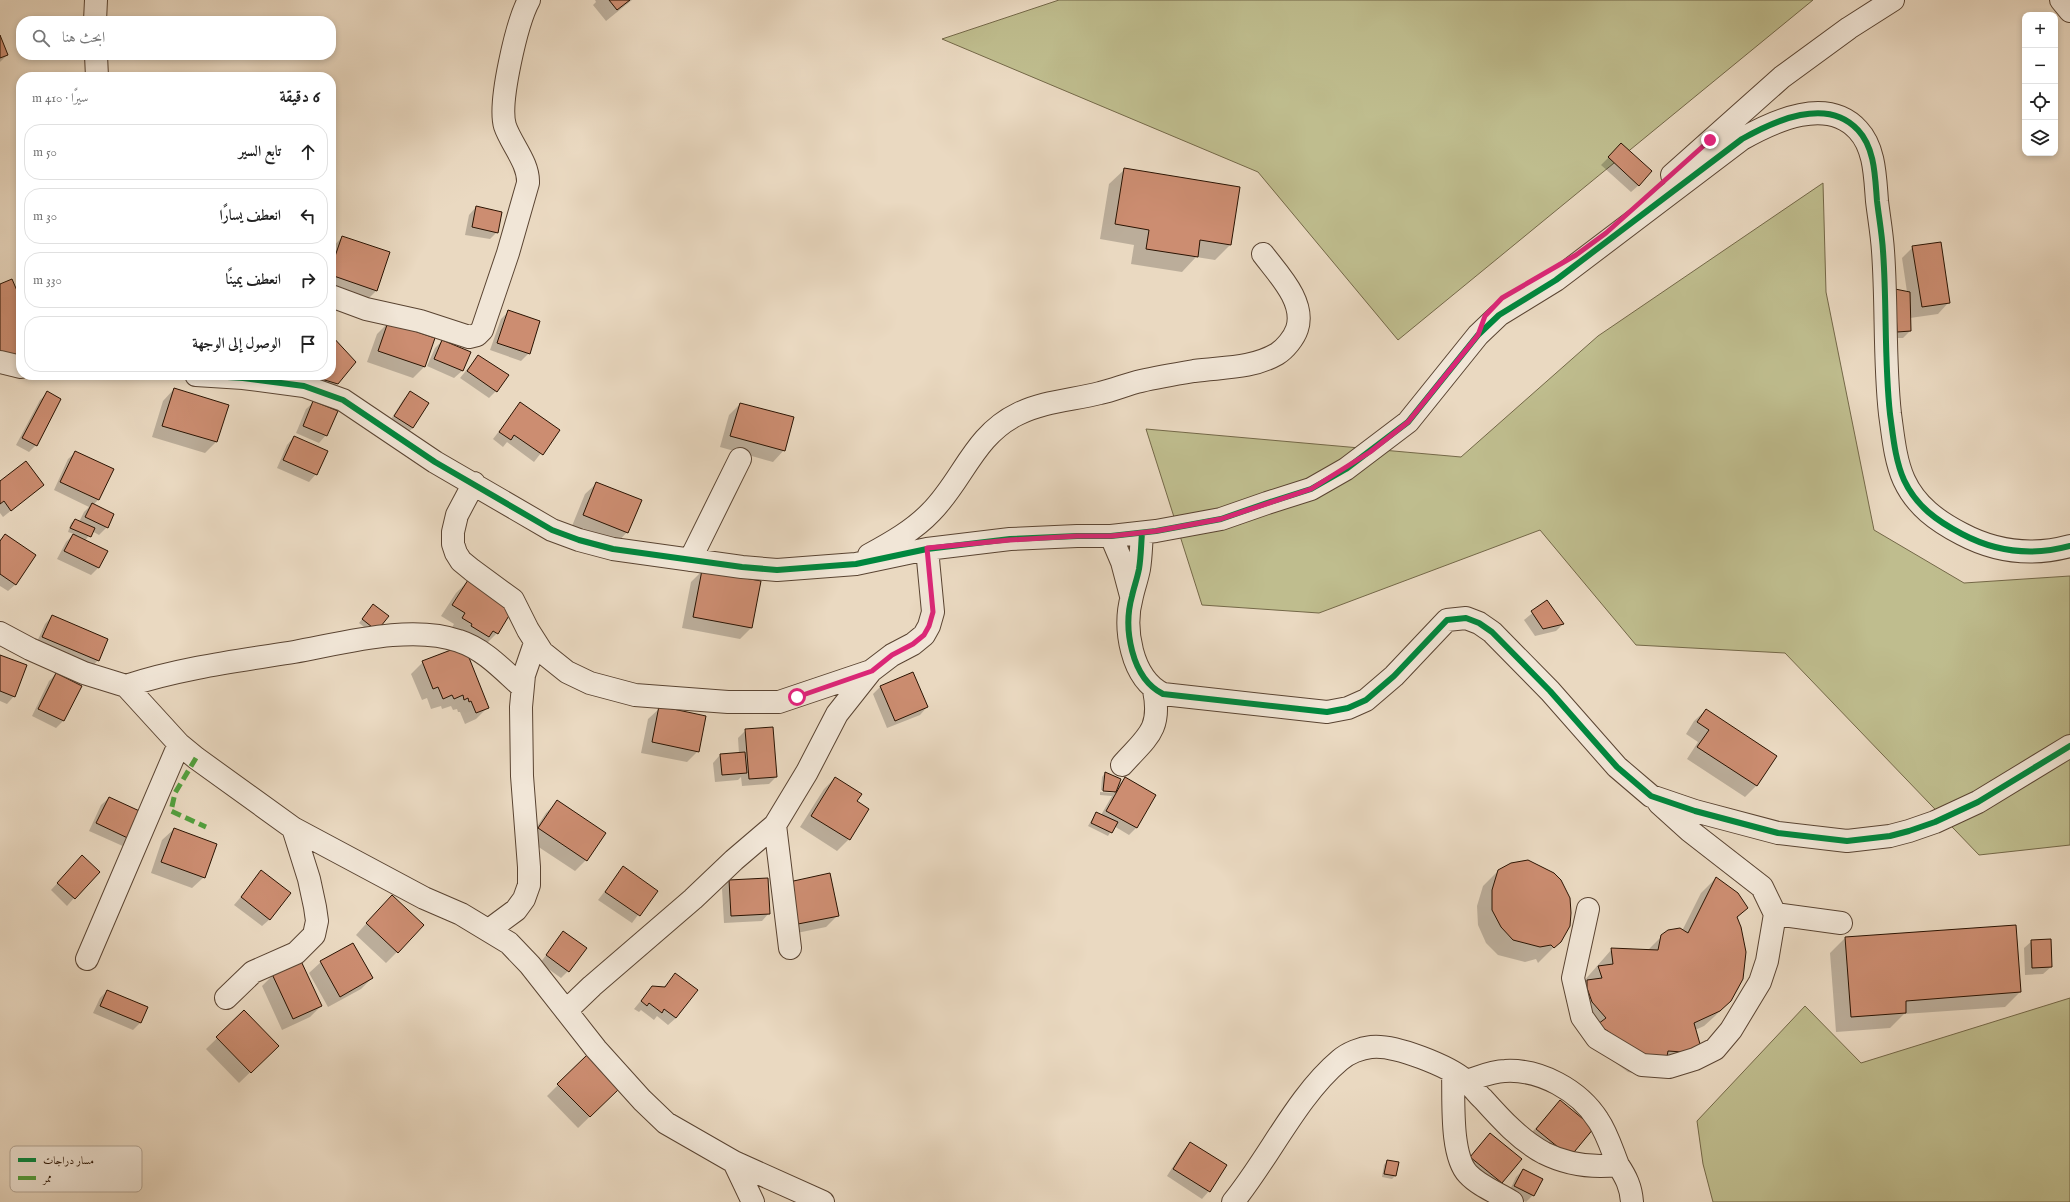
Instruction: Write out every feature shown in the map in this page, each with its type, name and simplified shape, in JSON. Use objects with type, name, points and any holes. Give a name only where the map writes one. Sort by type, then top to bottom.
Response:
[{"type":"street","points":[[95,16],[96,0]]},
{"type":"street","points":[[336,298],[366,309],[420,321],[465,336],[473,336],[482,330],[506,260],[528,183],[526,171],[506,128],[503,113],[518,25],[529,0]]},
{"type":"street","points":[[1478,335],[1485,316],[1502,298],[1576,255],[1606,233],[1782,77],[1849,28],[1893,0]]},
{"type":"street","points":[[2061,0],[2070,11]]},
{"type":"street","points":[[96,60],[97,72]]},
{"type":"street","points":[[258,380],[304,386],[343,400],[428,458],[474,483],[552,530],[580,540],[613,549],[777,570],[856,564],[927,548],[1010,540],[1077,536],[1111,536],[1142,533],[1221,519],[1311,489],[1346,469],[1408,422],[1478,335],[1500,315],[1556,280],[1742,139],[1771,124],[1795,116],[1817,114],[1834,116],[1847,122],[1858,130],[1867,143],[1874,167],[1883,252],[1888,391],[1894,441],[1904,479],[1918,502],[1941,524],[1978,542],[2012,551],[2049,552],[2070,546]]},
{"type":"street","points":[[856,564],[903,535],[931,512],[950,488],[970,456],[992,432],[1017,414],[1043,404],[1101,393],[1140,381],[1196,371],[1230,369],[1259,362],[1277,354],[1288,345],[1297,328],[1298,314],[1295,302],[1287,285],[1263,254]]},
{"type":"street","points":[[0,362],[16,365]]},
{"type":"street","points":[[690,560],[740,459]]},
{"type":"street","points":[[474,483],[457,515],[453,532],[453,544],[456,553],[461,561],[513,600],[535,643],[542,652],[567,672],[590,683],[635,695],[728,702],[779,702],[872,671]]},
{"type":"street","points":[[1122,765],[1149,734],[1156,720],[1157,708],[1154,690],[1134,660],[1130,637],[1131,597],[1139,569],[1142,533]]},
{"type":"street","points":[[1111,536],[1122,562],[1131,597]]},
{"type":"street","points":[[566,1011],[592,986],[682,909],[734,860],[775,825],[807,772],[837,714],[872,671],[892,655],[913,644],[924,635],[929,626],[933,612],[927,548]]},
{"type":"street","points":[[1154,690],[1171,696],[1260,703],[1303,710],[1327,712],[1348,708],[1366,700],[1394,676],[1447,620],[1466,618],[1479,623],[1492,632],[1550,691],[1617,767],[1690,831],[1762,887],[1775,914],[1767,961],[1760,982],[1731,1030],[1715,1049],[1695,1059],[1669,1067],[1642,1065],[1597,1038],[1582,1017],[1573,978],[1588,909]]},
{"type":"street","points":[[0,633],[30,650],[84,673],[126,686],[179,744],[293,828],[424,898],[461,914],[509,943],[525,959],[596,1049],[642,1100],[666,1123],[734,1162],[823,1202]]},
{"type":"street","points":[[126,686],[193,668],[372,639],[420,634],[441,636],[472,646],[492,659],[522,687]]},
{"type":"street","points":[[489,930],[516,910],[524,899],[529,885],[522,776],[522,687],[535,643]]},
{"type":"street","points":[[87,959],[179,744]]},
{"type":"street","points":[[1651,796],[1694,811],[1778,833],[1847,841],[1876,838],[1909,832],[1978,802],[2070,746]]},
{"type":"street","points":[[775,825],[790,948]]},
{"type":"street","points":[[226,998],[253,972],[296,953],[314,935],[316,921],[315,907],[309,879],[293,828]]},
{"type":"street","points":[[1775,914],[1841,923]]},
{"type":"street","points":[[1232,1202],[1250,1180],[1307,1096],[1327,1072],[1342,1058],[1356,1051],[1370,1047],[1403,1051],[1460,1077],[1500,1118],[1524,1139],[1544,1152],[1564,1161],[1596,1167],[1618,1165]]},
{"type":"street","points":[[1460,1077],[1487,1074],[1504,1070],[1526,1071],[1552,1081],[1572,1092],[1587,1105],[1599,1121],[1618,1165],[1625,1175],[1631,1189],[1632,1202]]},
{"type":"street","points":[[1460,1077],[1456,1142],[1461,1164],[1468,1174],[1476,1181],[1512,1202]]},
{"type":"street","points":[[734,1162],[753,1202]]},
{"type":"shaded area","points":[[1059,0],[1813,0],[1398,340],[1258,172],[942,39]]},
{"type":"shaded area","points":[[1823,183],[1826,292],[1874,530],[1964,583],[2070,576],[2070,845],[1979,855],[1785,653],[1636,645],[1540,530],[1319,613],[1202,605],[1146,429],[1461,457],[1598,336]]},
{"type":"shaded area","points":[[2070,998],[2070,1202],[1713,1202],[1703,1164],[1697,1121],[1805,1006],[1861,1063]]},
{"type":"building","points":[[609,0],[630,0],[617,10]]},
{"type":"building","points":[[0,35],[8,55],[0,58]]},
{"type":"building","points":[[1621,143],[1652,171],[1639,186],[1608,157]]},
{"type":"building","points":[[1124,168],[1240,187],[1231,245],[1200,240],[1198,257],[1146,249],[1149,230],[1115,224]]},
{"type":"building","points":[[476,206],[502,212],[498,233],[472,227]]},
{"type":"building","points":[[342,236],[390,252],[377,291],[336,277],[336,253]]},
{"type":"building","points":[[1941,242],[1950,303],[1922,307],[1912,246]]},
{"type":"building","points":[[12,279],[16,288],[16,356],[0,352],[0,284]]},
{"type":"building","points":[[1895,289],[1910,292],[1911,331],[1897,332]]},
{"type":"building","points":[[508,310],[540,321],[530,354],[497,343]]},
{"type":"building","points":[[388,322],[435,338],[425,367],[378,351]]},
{"type":"building","points":[[336,340],[356,362],[338,384],[325,380],[336,380]]},
{"type":"building","points":[[442,340],[471,352],[463,371],[434,359]]},
{"type":"building","points":[[478,355],[509,375],[497,392],[467,371]]},
{"type":"building","points":[[174,388],[229,405],[217,442],[162,426]]},
{"type":"building","points":[[47,391],[61,399],[37,446],[22,438]]},
{"type":"building","points":[[410,391],[429,403],[413,428],[394,416]]},
{"type":"building","points":[[313,401],[338,411],[327,436],[303,426]]},
{"type":"building","points":[[520,402],[560,430],[543,455],[514,435],[511,440],[499,432]]},
{"type":"building","points":[[740,403],[794,417],[785,451],[730,436]]},
{"type":"building","points":[[294,436],[328,451],[317,475],[283,460]]},
{"type":"building","points":[[75,451],[114,469],[99,500],[60,482]]},
{"type":"building","points":[[26,461],[44,485],[11,511],[4,501],[0,504],[0,481]]},
{"type":"building","points":[[596,482],[642,500],[628,533],[583,515]]},
{"type":"building","points":[[92,503],[114,514],[108,528],[85,517]]},
{"type":"building","points":[[75,519],[95,528],[91,537],[70,528]]},
{"type":"building","points":[[5,534],[36,555],[16,585],[0,574],[0,541]]},
{"type":"building","points":[[73,534],[108,551],[99,568],[64,551]]},
{"type":"building","points":[[702,570],[761,581],[752,628],[693,617]]},
{"type":"building","points":[[468,580],[513,609],[498,634],[493,631],[489,637],[471,626],[472,624],[462,618],[465,613],[452,605]]},
{"type":"building","points":[[1547,600],[1564,624],[1543,629],[1531,611]]},
{"type":"building","points":[[373,604],[389,616],[377,631],[362,619]]},
{"type":"building","points":[[52,615],[108,639],[99,661],[42,637]]},
{"type":"building","points":[[464,645],[489,708],[476,713],[471,701],[469,702],[468,698],[464,700],[463,695],[454,699],[452,695],[443,699],[438,687],[433,689],[422,661]]},
{"type":"building","points":[[0,655],[27,665],[15,697],[0,691]]},
{"type":"building","points":[[913,672],[928,707],[895,721],[880,686]]},
{"type":"building","points":[[56,673],[82,686],[64,721],[38,709]]},
{"type":"building","points":[[659,706],[706,716],[699,752],[652,742]]},
{"type":"building","points":[[1706,709],[1777,756],[1757,786],[1697,747],[1709,730],[1697,722]]},
{"type":"building","points":[[773,727],[777,777],[749,779],[745,729]]},
{"type":"building","points":[[745,752],[747,773],[722,775],[720,754]]},
{"type":"building","points":[[1105,772],[1121,779],[1116,792],[1103,791]]},
{"type":"building","points":[[835,777],[862,794],[857,801],[869,809],[850,840],[811,816]]},
{"type":"building","points":[[1125,777],[1156,795],[1137,828],[1106,811]]},
{"type":"building","points":[[109,797],[146,814],[134,841],[96,823]]},
{"type":"building","points":[[557,800],[606,833],[587,861],[538,828]]},
{"type":"building","points":[[1096,812],[1118,822],[1112,833],[1091,823]]},
{"type":"building","points":[[174,828],[217,844],[205,878],[161,862]]},
{"type":"building","points":[[82,855],[100,872],[75,899],[57,883]]},
{"type":"building","points":[[1528,860],[1554,873],[1561,880],[1570,898],[1570,926],[1561,942],[1554,948],[1551,945],[1540,947],[1513,940],[1501,927],[1492,910],[1492,890],[1498,870],[1511,863]]},
{"type":"building","points":[[623,866],[658,891],[640,916],[605,892]]},
{"type":"building","points":[[261,870],[291,893],[270,920],[241,897]]},
{"type":"building","points":[[830,873],[839,916],[798,924],[789,882]]},
{"type":"building","points":[[1716,877],[1738,893],[1748,908],[1737,917],[1741,927],[1746,952],[1743,979],[1731,1001],[1720,1011],[1694,1023],[1702,1051],[1668,1051],[1666,1062],[1643,1057],[1598,1024],[1606,1018],[1592,1002],[1587,988],[1587,980],[1602,978],[1598,966],[1613,964],[1611,948],[1658,950],[1661,935],[1668,930],[1680,928],[1688,933]]},
{"type":"building","points":[[768,878],[770,914],[731,916],[729,880]]},
{"type":"building","points":[[392,895],[424,925],[398,953],[366,923]]},
{"type":"building","points":[[2016,925],[2021,992],[1906,1001],[1906,1013],[1851,1017],[1845,937]]},
{"type":"building","points":[[563,931],[587,948],[569,972],[546,955]]},
{"type":"building","points":[[2051,939],[2052,967],[2032,968],[2031,940]]},
{"type":"building","points":[[353,943],[373,978],[340,997],[320,961]]},
{"type":"building","points":[[301,961],[322,1006],[293,1019],[272,974]]},
{"type":"building","points":[[675,973],[698,990],[676,1018],[664,1009],[662,1013],[649,1003],[647,1006],[641,1001],[652,986],[665,987]]},
{"type":"building","points":[[107,990],[148,1007],[141,1023],[100,1006]]},
{"type":"building","points":[[244,1010],[279,1046],[251,1073],[216,1037]]},
{"type":"building","points":[[587,1055],[619,1089],[590,1117],[557,1084]]},
{"type":"building","points":[[1560,1100],[1594,1128],[1570,1157],[1536,1129]]},
{"type":"building","points":[[1490,1133],[1522,1159],[1502,1183],[1470,1157]]},
{"type":"building","points":[[1190,1142],[1227,1165],[1210,1192],[1173,1169]]},
{"type":"building","points":[[1387,1160],[1399,1162],[1396,1176],[1384,1174]]},
{"type":"building","points":[[1523,1169],[1543,1179],[1534,1196],[1514,1186]]},
{"type":"marked path","points":[[196,758],[175,793],[171,811],[206,827]]},
{"type":"cycle path","points":[[258,380],[304,386],[343,400],[435,462],[552,530],[579,540],[613,549],[742,567],[777,570],[856,564],[927,549],[1010,539],[1111,536],[1156,531],[1221,519],[1311,489],[1346,469],[1408,422],[1478,335],[1499,315],[1556,280],[1742,139],[1769,125],[1785,119],[1816,113],[1831,115],[1845,120],[1858,130],[1864,137],[1871,154],[1875,173],[1883,251],[1887,373],[1890,414],[1898,464],[1909,489],[1921,505],[1944,524],[1962,534],[1988,545],[2029,551],[2042,551],[2070,546]]},
{"type":"cycle path","points":[[1142,533],[1139,569],[1129,609],[1129,637],[1132,651],[1143,676],[1152,687],[1163,694],[1327,712],[1348,708],[1366,700],[1394,676],[1447,620],[1466,618],[1479,623],[1492,632],[1550,691],[1617,767],[1651,796],[1695,811],[1778,833],[1847,841],[1890,836],[1935,822],[1978,802],[2070,746]]},
{"type":"route","points":[[797,697],[826,685],[872,671],[892,655],[913,644],[924,635],[929,626],[933,612],[927,548],[1010,540],[1077,536],[1111,536],[1156,531],[1221,519],[1311,489],[1346,469],[1408,422],[1478,335],[1480,326],[1492,306],[1502,298],[1576,255],[1606,233],[1710,140]]}]
